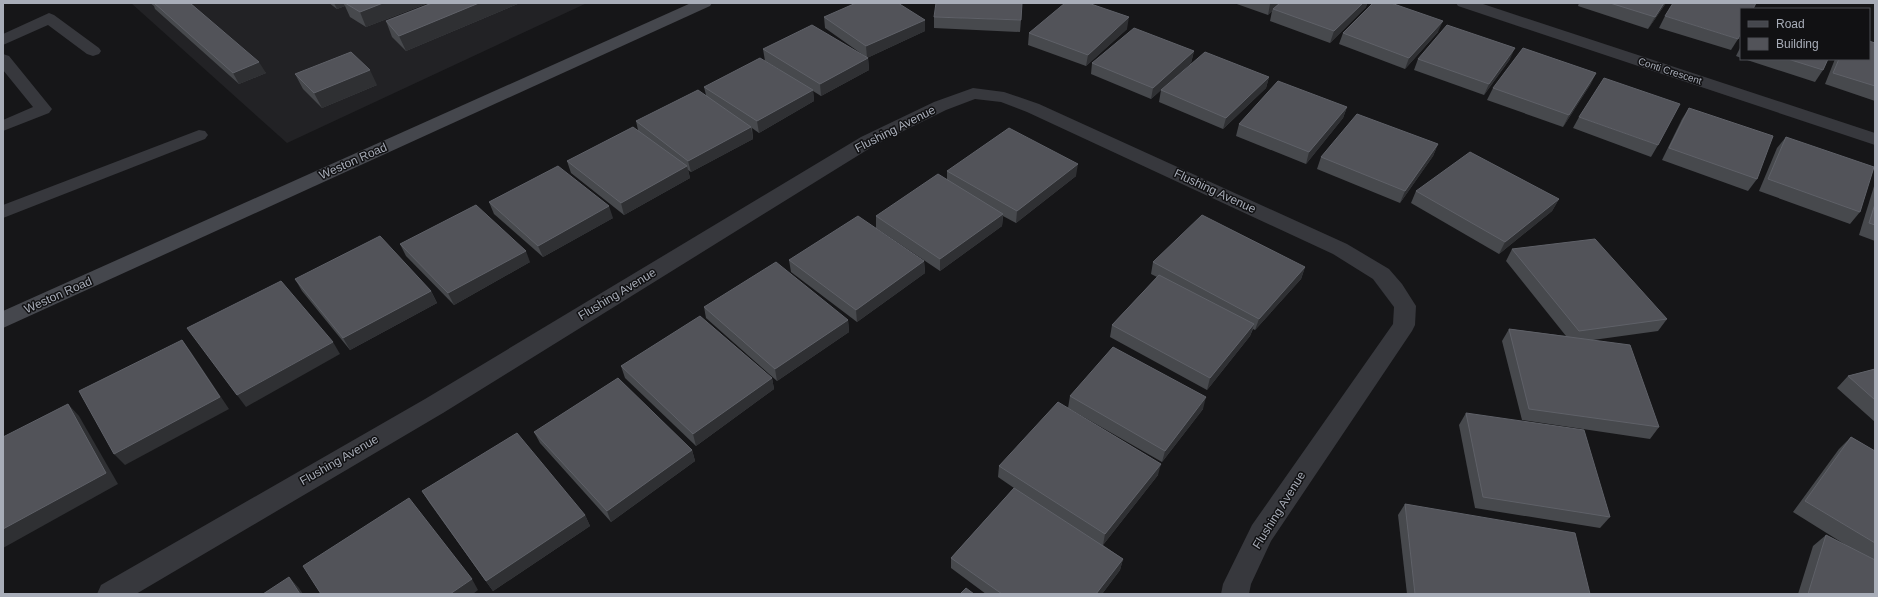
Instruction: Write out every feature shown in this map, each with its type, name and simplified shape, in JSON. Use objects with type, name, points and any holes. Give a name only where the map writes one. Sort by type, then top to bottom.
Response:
[{"type":"main road","name":"Weston Road","points":[[3,320],[704,3]]},
{"type":"street","name":"Conti Crescent","points":[[1464,3],[1875,139]]},
{"type":"street","name":"Flushing Avenue","points":[[111,594],[434,406],[868,141],[940,106],[972,93],[1004,96],[1033,108],[1221,193],[1340,249],[1381,274],[1394,289],[1405,306],[1404,325],[1261,533],[1237,584],[1235,594]]},
{"type":"lane","points":[[3,40],[49,18],[93,51]]},
{"type":"lane","points":[[3,59],[43,109],[3,126]]},
{"type":"lane","points":[[3,212],[199,135]]},
{"type":"shaded area","points":[[131,3],[587,3],[287,143]]},
{"type":"building","points":[[154,3],[190,3],[259,62],[233,73]]},
{"type":"building","points":[[345,3],[383,3],[360,12]]},
{"type":"building","points":[[432,3],[479,3],[399,36],[386,21]]},
{"type":"building","points":[[856,3],[898,3],[925,20],[866,46],[824,17]]},
{"type":"building","points":[[936,3],[1022,3],[1021,20],[934,17]]},
{"type":"building","points":[[1065,3],[1088,3],[1129,17],[1088,55],[1029,33]]},
{"type":"building","points":[[1280,3],[1363,3],[1334,31],[1273,9]]},
{"type":"building","points":[[1373,3],[1391,3],[1443,21],[1409,58],[1343,33]]},
{"type":"building","points":[[1610,3],[1664,3],[1655,17]]},
{"type":"building","points":[[1673,3],[1756,3],[1754,8],[1740,8],[1740,35],[1738,39],[1665,16]]},
{"type":"building","points":[[812,25],[868,58],[820,84],[763,49]]},
{"type":"building","points":[[1447,25],[1515,48],[1489,84],[1418,59]]},
{"type":"building","points":[[1134,28],[1194,51],[1153,88],[1092,63]]},
{"type":"building","points":[[1870,41],[1875,43],[1875,86],[1833,73],[1839,60],[1870,60]]},
{"type":"building","points":[[1523,48],[1596,73],[1569,115],[1493,88]]},
{"type":"building","points":[[351,52],[370,70],[314,93],[295,74]]},
{"type":"building","points":[[1205,52],[1269,77],[1226,118],[1161,90]]},
{"type":"building","points":[[760,58],[813,90],[757,121],[704,87]]},
{"type":"building","points":[[1791,60],[1828,60],[1823,70]]},
{"type":"building","points":[[1604,78],[1680,104],[1658,145],[1579,117]]},
{"type":"building","points":[[1278,81],[1347,107],[1309,152],[1239,124]]},
{"type":"building","points":[[698,90],[751,127],[688,161],[636,121]]},
{"type":"building","points":[[1689,108],[1773,136],[1757,179],[1669,148]]},
{"type":"building","points":[[1357,114],[1438,144],[1405,191],[1321,157]]},
{"type":"building","points":[[633,127],[687,166],[621,203],[567,161]]},
{"type":"building","points":[[1009,128],[1078,164],[1017,211],[947,171]]},
{"type":"building","points":[[1786,137],[1874,167],[1860,212],[1768,179]]},
{"type":"building","points":[[1470,152],[1559,199],[1505,242],[1416,191]]},
{"type":"building","points":[[558,166],[609,206],[538,246],[489,202]]},
{"type":"building","points":[[938,174],[1003,214],[940,259],[876,216]]},
{"type":"building","points":[[1875,204],[1875,225],[1869,223]]},
{"type":"building","points":[[476,205],[526,251],[448,293],[400,244]]},
{"type":"building","points":[[1202,215],[1305,267],[1259,319],[1153,262]]},
{"type":"building","points":[[858,216],[924,261],[856,310],[789,260]]},
{"type":"building","points":[[380,236],[431,291],[343,338],[295,279]]},
{"type":"building","points":[[1595,239],[1667,319],[1579,331],[1512,249]]},
{"type":"building","points":[[776,262],[848,320],[775,369],[704,307]]},
{"type":"building","points":[[1159,275],[1254,324],[1210,378],[1112,325]]},
{"type":"building","points":[[281,281],[333,342],[237,395],[187,328]]},
{"type":"building","points":[[700,316],[772,378],[693,434],[621,366]]},
{"type":"building","points":[[1509,329],[1630,345],[1659,427],[1529,409]]},
{"type":"building","points":[[182,340],[220,397],[114,454],[79,391]]},
{"type":"building","points":[[1113,347],[1206,397],[1165,451],[1070,396]]},
{"type":"building","points":[[1875,369],[1875,400],[1848,376]]},
{"type":"building","points":[[618,378],[692,450],[607,511],[534,432]]},
{"type":"building","points":[[1058,402],[1161,464],[1105,534],[999,466]]},
{"type":"building","points":[[68,404],[106,473],[3,529],[3,437]]},
{"type":"building","points":[[1466,413],[1584,430],[1610,517],[1483,497]]},
{"type":"building","points":[[517,433],[585,515],[486,581],[422,491]]},
{"type":"building","points":[[1851,437],[1875,451],[1875,543],[1805,501]]},
{"type":"building","points":[[1014,488],[1123,559],[1096,594],[1002,594],[951,558]]},
{"type":"building","points":[[409,498],[472,579],[450,594],[321,594],[303,566]]},
{"type":"building","points":[[1405,504],[1575,533],[1590,594],[1415,594]]},
{"type":"building","points":[[1826,535],[1875,560],[1875,594],[1808,594]]},
{"type":"building","points":[[289,577],[300,594],[263,594]]},
{"type":"building","points":[[966,588],[974,594],[960,594]]}]
